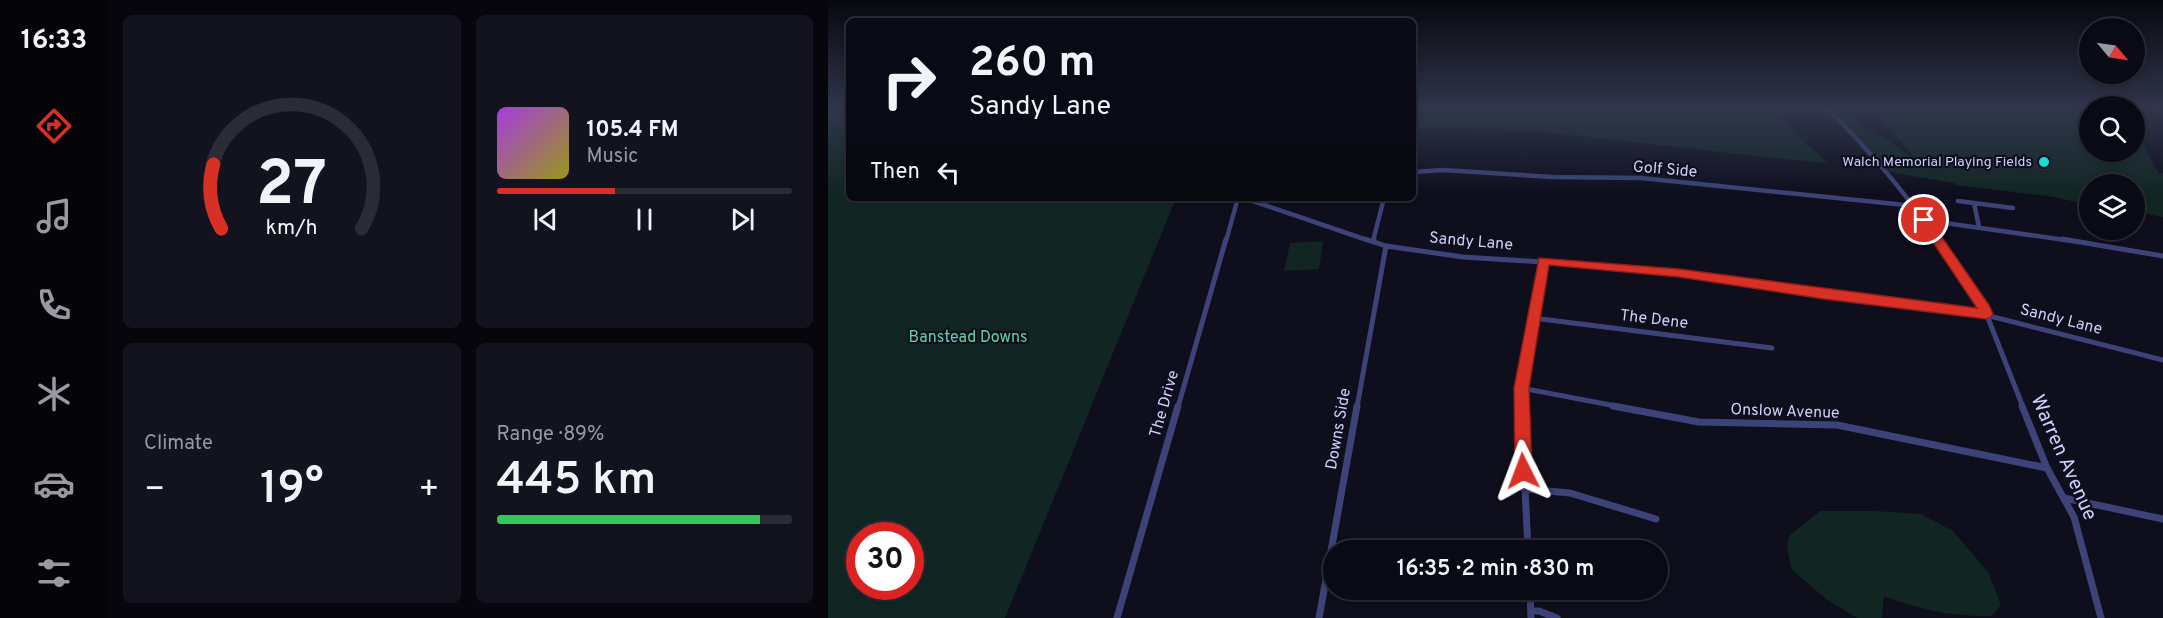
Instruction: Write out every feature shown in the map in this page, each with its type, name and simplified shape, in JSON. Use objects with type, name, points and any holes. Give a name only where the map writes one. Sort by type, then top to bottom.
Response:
[{"type":"street","name":"Warren Avenue","points":[[1857,138],[1915,206],[1984,308],[2047,468],[2064,498],[2080,537],[2102,618]]},
{"type":"street","name":"Golf Side","points":[[1416,172],[1443,170],[1553,177],[1641,178],[1915,206]]},
{"type":"street","name":"The Drive","points":[[1118,618],[1237,201]]},
{"type":"street","name":"Sandy Lane","points":[[1253,201],[1386,246],[1463,257],[1543,261],[1679,273],[1986,314],[2163,360]]},
{"type":"street","points":[[1373,242],[1383,201]]},
{"type":"street","points":[[1958,201],[2013,208]]},
{"type":"street","points":[[1974,203],[1979,227]]},
{"type":"street","points":[[1924,220],[2163,256]]},
{"type":"street","name":"Downs Side","points":[[1319,618],[1386,246]]},
{"type":"street","points":[[1527,540],[1521,388],[1543,261]]},
{"type":"street","name":"The Dene","points":[[1533,318],[1772,348]]},
{"type":"street","name":"Onslow Avenue","points":[[1521,388],[1699,422],[1837,425],[2047,468]]},
{"type":"street","points":[[1524,489],[1570,493],[1656,519]]},
{"type":"street","points":[[2064,498],[2163,519]]},
{"type":"street","points":[[1530,600],[1531,615],[1539,611],[1557,618]]},
{"type":"green space","name":"Banstead Downs","points":[[828,138],[846,138],[846,201],[1175,201],[1005,618],[828,618]]},
{"type":"green space","points":[[1596,138],[1800,138],[1828,164]]},
{"type":"green space","points":[[1859,138],[1884,138],[1919,162],[1898,138],[2079,138],[2079,162],[2145,162],[2145,148],[2158,173],[2163,173],[2163,217],[2145,214],[2145,174],[2079,174],[2079,203],[1889,172]]},
{"type":"green space","points":[[1323,241],[1319,269],[1284,271],[1290,243]]},
{"type":"green space","points":[[1820,511],[1921,514],[1953,531],[1988,572],[2001,605],[1992,616],[1951,614],[1924,609],[1884,596],[1882,618],[1857,618],[1826,599],[1791,569],[1787,546],[1789,536]]},
{"type":"place","name":"Walch Memorial Playing Fields","points":[[2044,162]]},
{"type":"route","points":[[1523,471],[1521,388],[1543,261],[1679,273],[1986,314],[1924,220]]}]
